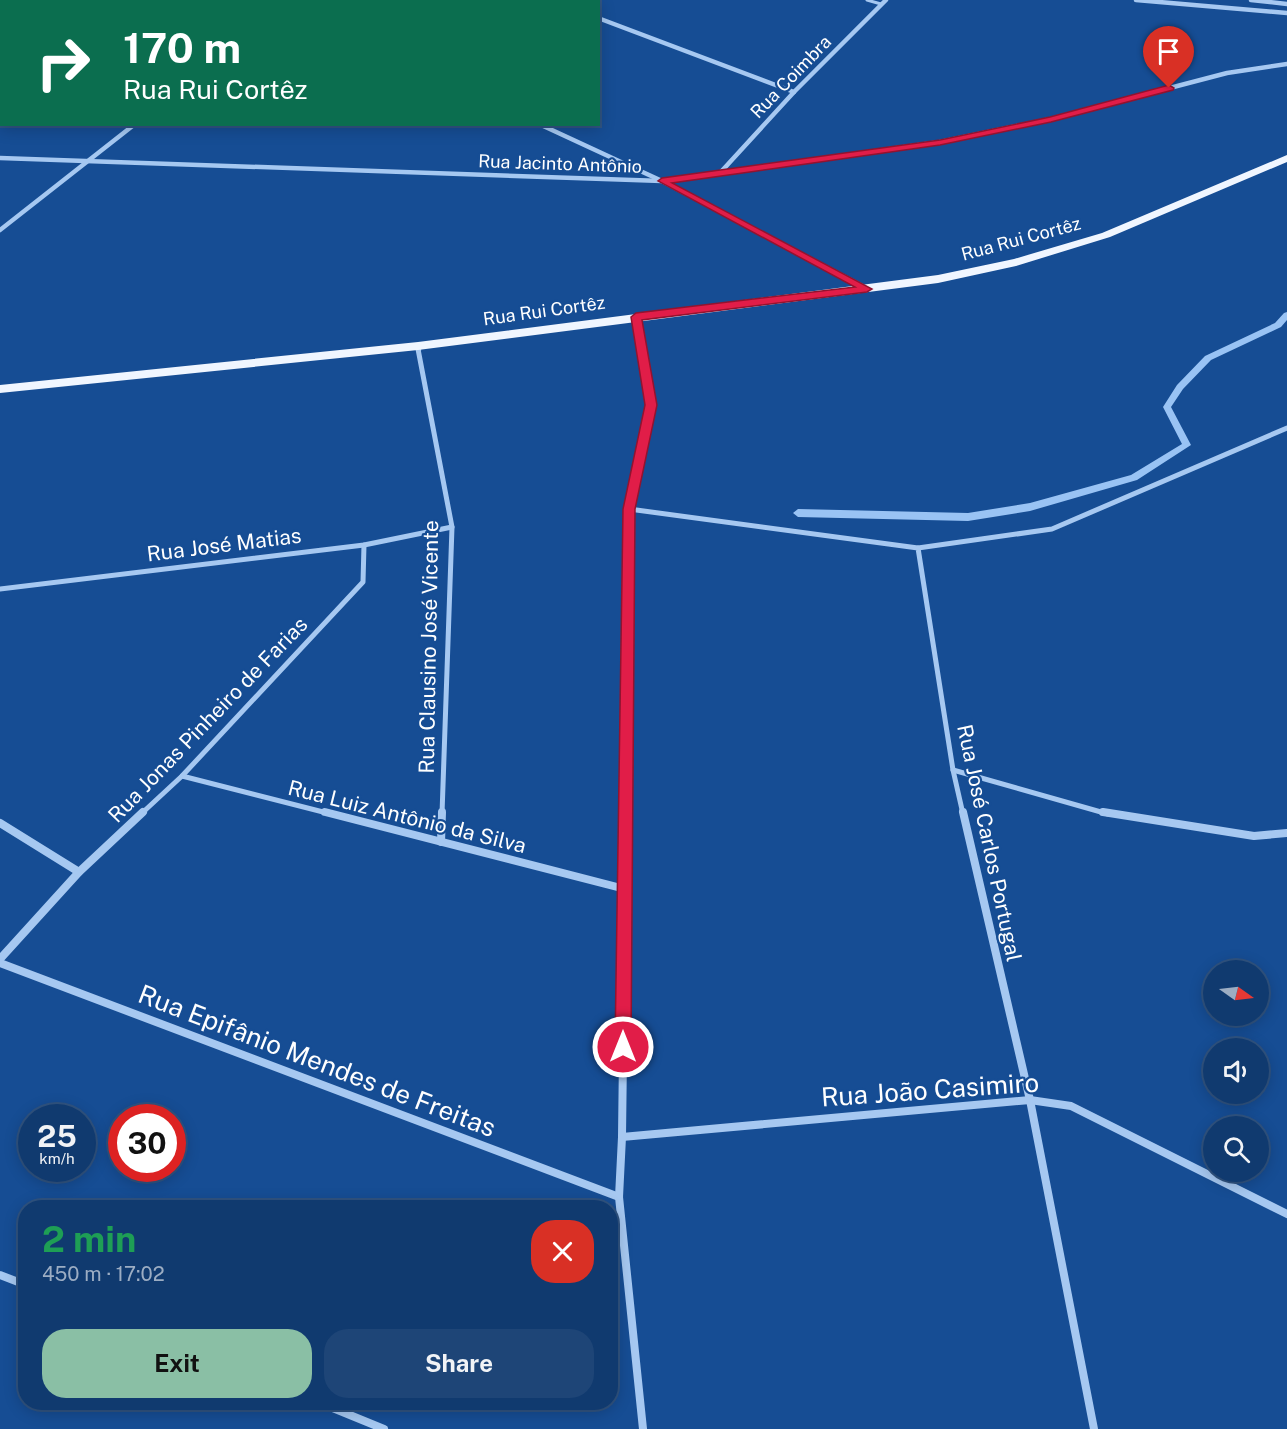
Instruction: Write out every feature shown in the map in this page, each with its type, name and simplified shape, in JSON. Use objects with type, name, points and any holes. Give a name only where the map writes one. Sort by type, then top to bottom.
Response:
[{"type":"main road","name":"Rua Rui Cortêz","points":[[0,389],[418,346],[938,279],[1016,262],[1106,235],[1287,158]]},
{"type":"street","name":"Rua Coimbra","points":[[719,174],[794,92],[886,0]]},
{"type":"street","points":[[1136,0],[1287,13]]},
{"type":"street","points":[[1200,0],[1201,5]]},
{"type":"street","points":[[1257,10],[1253,0],[1287,4]]},
{"type":"street","points":[[600,19],[794,92]]},
{"type":"street","name":"Rua Jacinto Antônio","points":[[0,158],[662,181],[940,142],[1051,119],[1227,73],[1287,64]]},
{"type":"street","points":[[0,230],[132,126]]},
{"type":"street","points":[[543,126],[662,181],[867,289]]},
{"type":"street","points":[[636,317],[651,405],[629,509],[622,1137],[619,1197],[643,1429]]},
{"type":"street","name":"Rua Clausino José Vicente","points":[[418,346],[452,527],[441,842]]},
{"type":"street","points":[[629,509],[918,548],[1052,529],[1287,428]]},
{"type":"street","name":"Rua José Matias","points":[[0,589],[364,544],[452,527]]},
{"type":"street","name":"Rua Jonas Pinheiro de Farias","points":[[0,959],[79,872],[182,776],[363,582],[364,544]]},
{"type":"street","name":"Rua José Carlos Portugal","points":[[918,548],[953,770],[1030,1100],[1094,1429]]},
{"type":"street","points":[[953,770],[1112,815],[1254,836],[1287,833]]},
{"type":"street","name":"Rua Luiz Antônio da Silva","points":[[182,776],[625,889]]},
{"type":"street","points":[[0,823],[79,872]]},
{"type":"street","name":"Rua Epifânio Mendes de Freitas","points":[[0,963],[619,1197]]},
{"type":"street","name":"Rua João Casimiro","points":[[622,1137],[1030,1100],[1071,1106],[1287,1214]]},
{"type":"street","points":[[0,1275],[18,1283]]},
{"type":"street","points":[[338,1410],[384,1429]]},
{"type":"lane","points":[[867,0],[881,4]]},
{"type":"waterway","points":[[798,513],[968,517],[1030,507],[1134,478],[1187,445],[1167,407],[1180,387],[1208,358],[1278,325],[1287,315]]},
{"type":"route","points":[[623,1047],[629,509],[651,405],[636,317],[867,289],[662,181],[940,142],[1051,119],[1169,88]]}]
